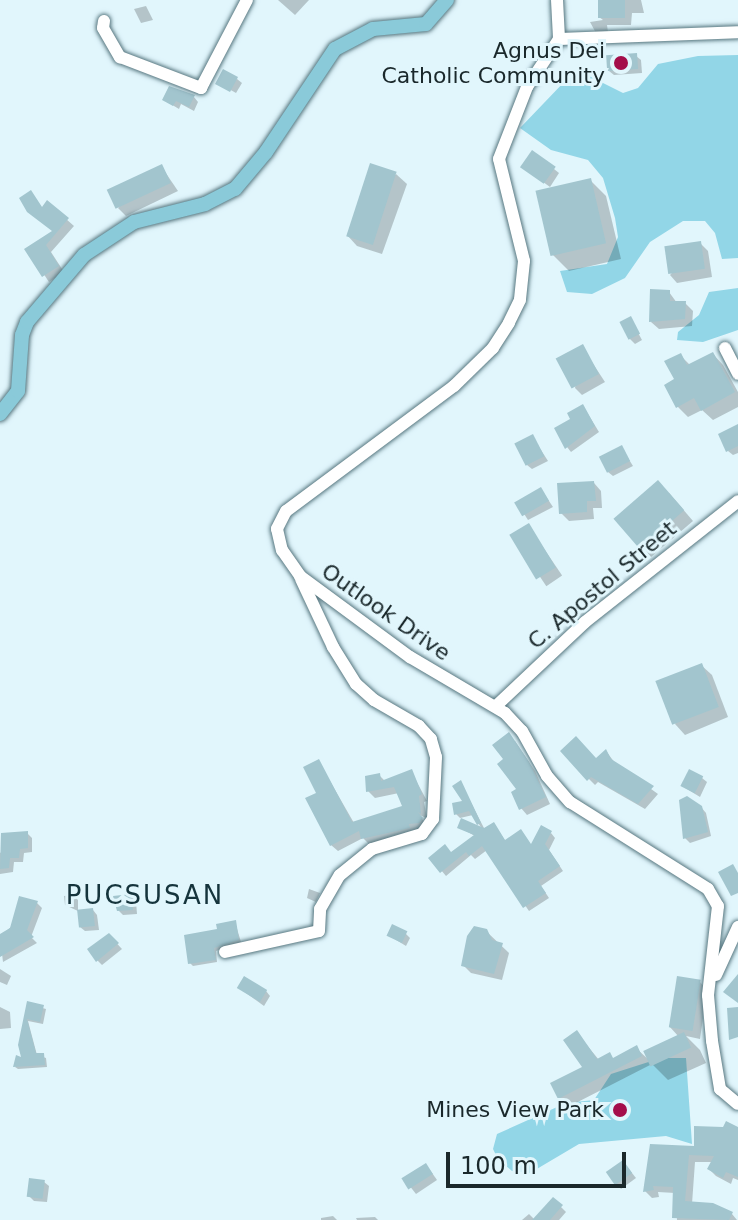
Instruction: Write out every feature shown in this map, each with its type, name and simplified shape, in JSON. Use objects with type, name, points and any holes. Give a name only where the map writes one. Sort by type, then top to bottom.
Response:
[{"type":"main road","points":[[0,414],[18,391],[22,335],[27,322],[84,255],[134,222],[226,195],[266,152],[335,49],[373,29],[426,24],[447,0]]},
{"type":"street","points":[[104,21],[103,28],[120,57],[201,88],[247,0]]},
{"type":"street","points":[[557,0],[559,39],[738,32]]},
{"type":"street","name":"Outlook Drive","points":[[559,39],[527,87],[506,133],[499,159],[524,261],[520,300],[509,323],[493,348],[454,386],[286,511],[277,529],[282,550],[300,576],[410,657],[496,706],[522,731],[547,776],[570,802],[693,876],[715,898],[718,906],[708,995],[720,1089],[738,1104]]},
{"type":"street","points":[[725,348],[738,374]]},
{"type":"street","name":"C. Apostol Street","points":[[496,706],[585,622],[738,501]]},
{"type":"street","points":[[225,952],[319,931],[320,909],[340,875],[372,849],[422,834],[433,819],[436,757],[431,739],[419,726],[374,700],[356,684],[333,647],[300,576]]},
{"type":"street","points":[[708,995],[738,927]]},
{"type":"shaded area","points":[[738,55],[738,258],[722,259],[715,233],[705,221],[683,221],[650,242],[625,278],[592,294],[567,292],[560,271],[607,264],[618,237],[615,218],[603,178],[588,160],[551,150],[520,128],[566,80],[583,73],[623,93],[638,88],[658,64],[698,56]]},
{"type":"shaded area","points":[[738,288],[738,330],[703,342],[677,340],[678,332],[699,315],[709,292]]},
{"type":"shaded area","name":"Mines View Park","points":[[661,1058],[686,1058],[692,1144],[666,1136],[579,1144],[530,1173],[512,1171],[498,1159],[493,1149],[497,1134],[566,1103],[594,1100],[611,1074]]},
{"type":"building","points":[[598,0],[625,0],[625,18],[598,18]]},
{"type":"building","points":[[637,53],[638,69],[607,71],[606,55]]},
{"type":"building","points":[[223,69],[238,77],[230,92],[215,84]]},
{"type":"building","points":[[169,86],[195,95],[189,107],[176,101],[173,106],[162,100]]},
{"type":"building","points":[[532,150],[556,167],[544,184],[520,167]]},
{"type":"building","points":[[370,163],[397,172],[373,245],[346,236]]},
{"type":"building","points":[[162,164],[171,183],[116,209],[107,190]]},
{"type":"building","points":[[591,178],[606,243],[551,256],[535,191]]},
{"type":"building","points":[[31,190],[42,207],[47,200],[69,218],[46,245],[59,266],[42,277],[24,249],[52,231],[27,212],[19,198]]},
{"type":"building","points":[[701,241],[705,269],[668,274],[664,246]]},
{"type":"building","points":[[650,289],[670,290],[670,301],[686,301],[685,319],[649,322]]},
{"type":"building","points":[[631,316],[640,334],[628,340],[619,322]]},
{"type":"building","points":[[583,344],[599,374],[572,389],[556,359]]},
{"type":"building","points":[[713,352],[735,392],[701,411],[694,398],[676,408],[664,385],[674,379],[664,361],[681,353],[687,365]]},
{"type":"building","points":[[583,404],[595,426],[565,449],[554,428],[570,419],[567,413]]},
{"type":"building","points":[[738,424],[738,446],[726,452],[718,434]]},
{"type":"building","points":[[533,434],[544,456],[526,466],[514,444]]},
{"type":"building","points":[[622,445],[630,461],[607,473],[599,457]]},
{"type":"building","points":[[658,480],[684,510],[640,549],[613,519]]},
{"type":"building","points":[[594,481],[596,501],[587,501],[587,512],[559,514],[557,483]]},
{"type":"building","points":[[541,487],[549,501],[522,516],[514,503]]},
{"type":"building","points":[[529,523],[556,568],[536,579],[509,535]]},
{"type":"building","points":[[702,663],[719,707],[672,725],[655,681]]},
{"type":"building","points":[[509,732],[529,762],[546,797],[519,810],[511,792],[516,789],[497,764],[503,759],[492,745]]},
{"type":"building","points":[[576,736],[596,758],[606,749],[611,759],[654,786],[638,804],[591,777],[587,781],[560,751]]},
{"type":"building","points":[[319,759],[352,822],[402,806],[394,787],[366,792],[365,776],[380,773],[381,781],[412,769],[422,794],[419,796],[421,814],[418,812],[423,818],[419,823],[409,824],[410,828],[361,839],[359,831],[330,846],[305,798],[316,793],[303,767]]},
{"type":"building","points":[[689,769],[703,776],[695,793],[680,786]]},
{"type":"building","points":[[461,780],[481,823],[477,825],[469,811],[454,815],[452,803],[462,801],[452,786]]},
{"type":"building","points":[[687,796],[702,806],[708,832],[683,839],[679,800]]},
{"type":"building","points":[[461,818],[484,828],[494,822],[505,840],[521,829],[531,844],[541,825],[552,831],[545,844],[560,866],[538,881],[546,893],[523,908],[482,846],[469,856],[466,852],[440,873],[428,858],[445,844],[451,852],[474,835],[457,828]]},
{"type":"building","points":[[28,831],[28,848],[20,849],[19,858],[10,858],[9,868],[0,869],[1,833]]},
{"type":"building","points":[[733,864],[738,873],[738,893],[731,896],[718,872]]},
{"type":"building","points":[[131,894],[133,910],[117,911],[113,896]]},
{"type":"building","points":[[19,896],[38,901],[27,930],[34,937],[0,957],[0,934],[10,928]]},
{"type":"building","points":[[93,908],[95,926],[79,928],[77,910]]},
{"type":"building","points":[[236,920],[239,940],[214,948],[216,960],[188,964],[184,935],[217,929],[216,924]]},
{"type":"building","points":[[392,924],[407,931],[402,943],[387,936]]},
{"type":"building","points":[[474,926],[487,929],[492,940],[503,943],[494,974],[461,966],[467,936]]},
{"type":"building","points":[[109,933],[119,943],[96,962],[87,949]]},
{"type":"building","points":[[738,974],[738,1003],[723,992]]},
{"type":"building","points":[[244,976],[267,990],[260,1002],[237,988]]},
{"type":"building","points":[[677,976],[701,980],[693,1031],[669,1027]]},
{"type":"building","points":[[27,1001],[44,1005],[40,1022],[27,1019],[36,1053],[44,1053],[45,1065],[13,1067],[16,1055],[21,1057],[18,1045]]},
{"type":"building","points":[[738,1007],[738,1037],[729,1040],[727,1008]]},
{"type":"building","points":[[577,1030],[597,1059],[610,1052],[613,1058],[637,1045],[642,1056],[558,1099],[550,1083],[582,1067],[563,1040]]},
{"type":"building","points":[[684,1032],[691,1047],[650,1066],[643,1051]]},
{"type":"building","points":[[726,1121],[738,1127],[738,1177],[726,1172],[723,1178],[707,1169],[714,1156],[689,1155],[685,1201],[713,1203],[733,1212],[729,1220],[672,1218],[673,1187],[653,1186],[654,1190],[643,1192],[650,1144],[694,1146],[694,1126],[723,1127]]},
{"type":"building","points":[[623,1160],[632,1173],[615,1185],[606,1172]]},
{"type":"building","points":[[426,1163],[433,1174],[408,1189],[401,1178]]},
{"type":"building","points":[[29,1178],[45,1180],[43,1199],[27,1197]]},
{"type":"building","points":[[553,1197],[563,1205],[550,1220],[532,1220]]},
{"type":"place","name":"Agnus Dei Catholic Community","points":[[621,63]]},
{"type":"place","name":"Mines View Park","points":[[620,1110]]},
{"type":"district","name":"PUCSUSAN","points":[[145,896]]}]
